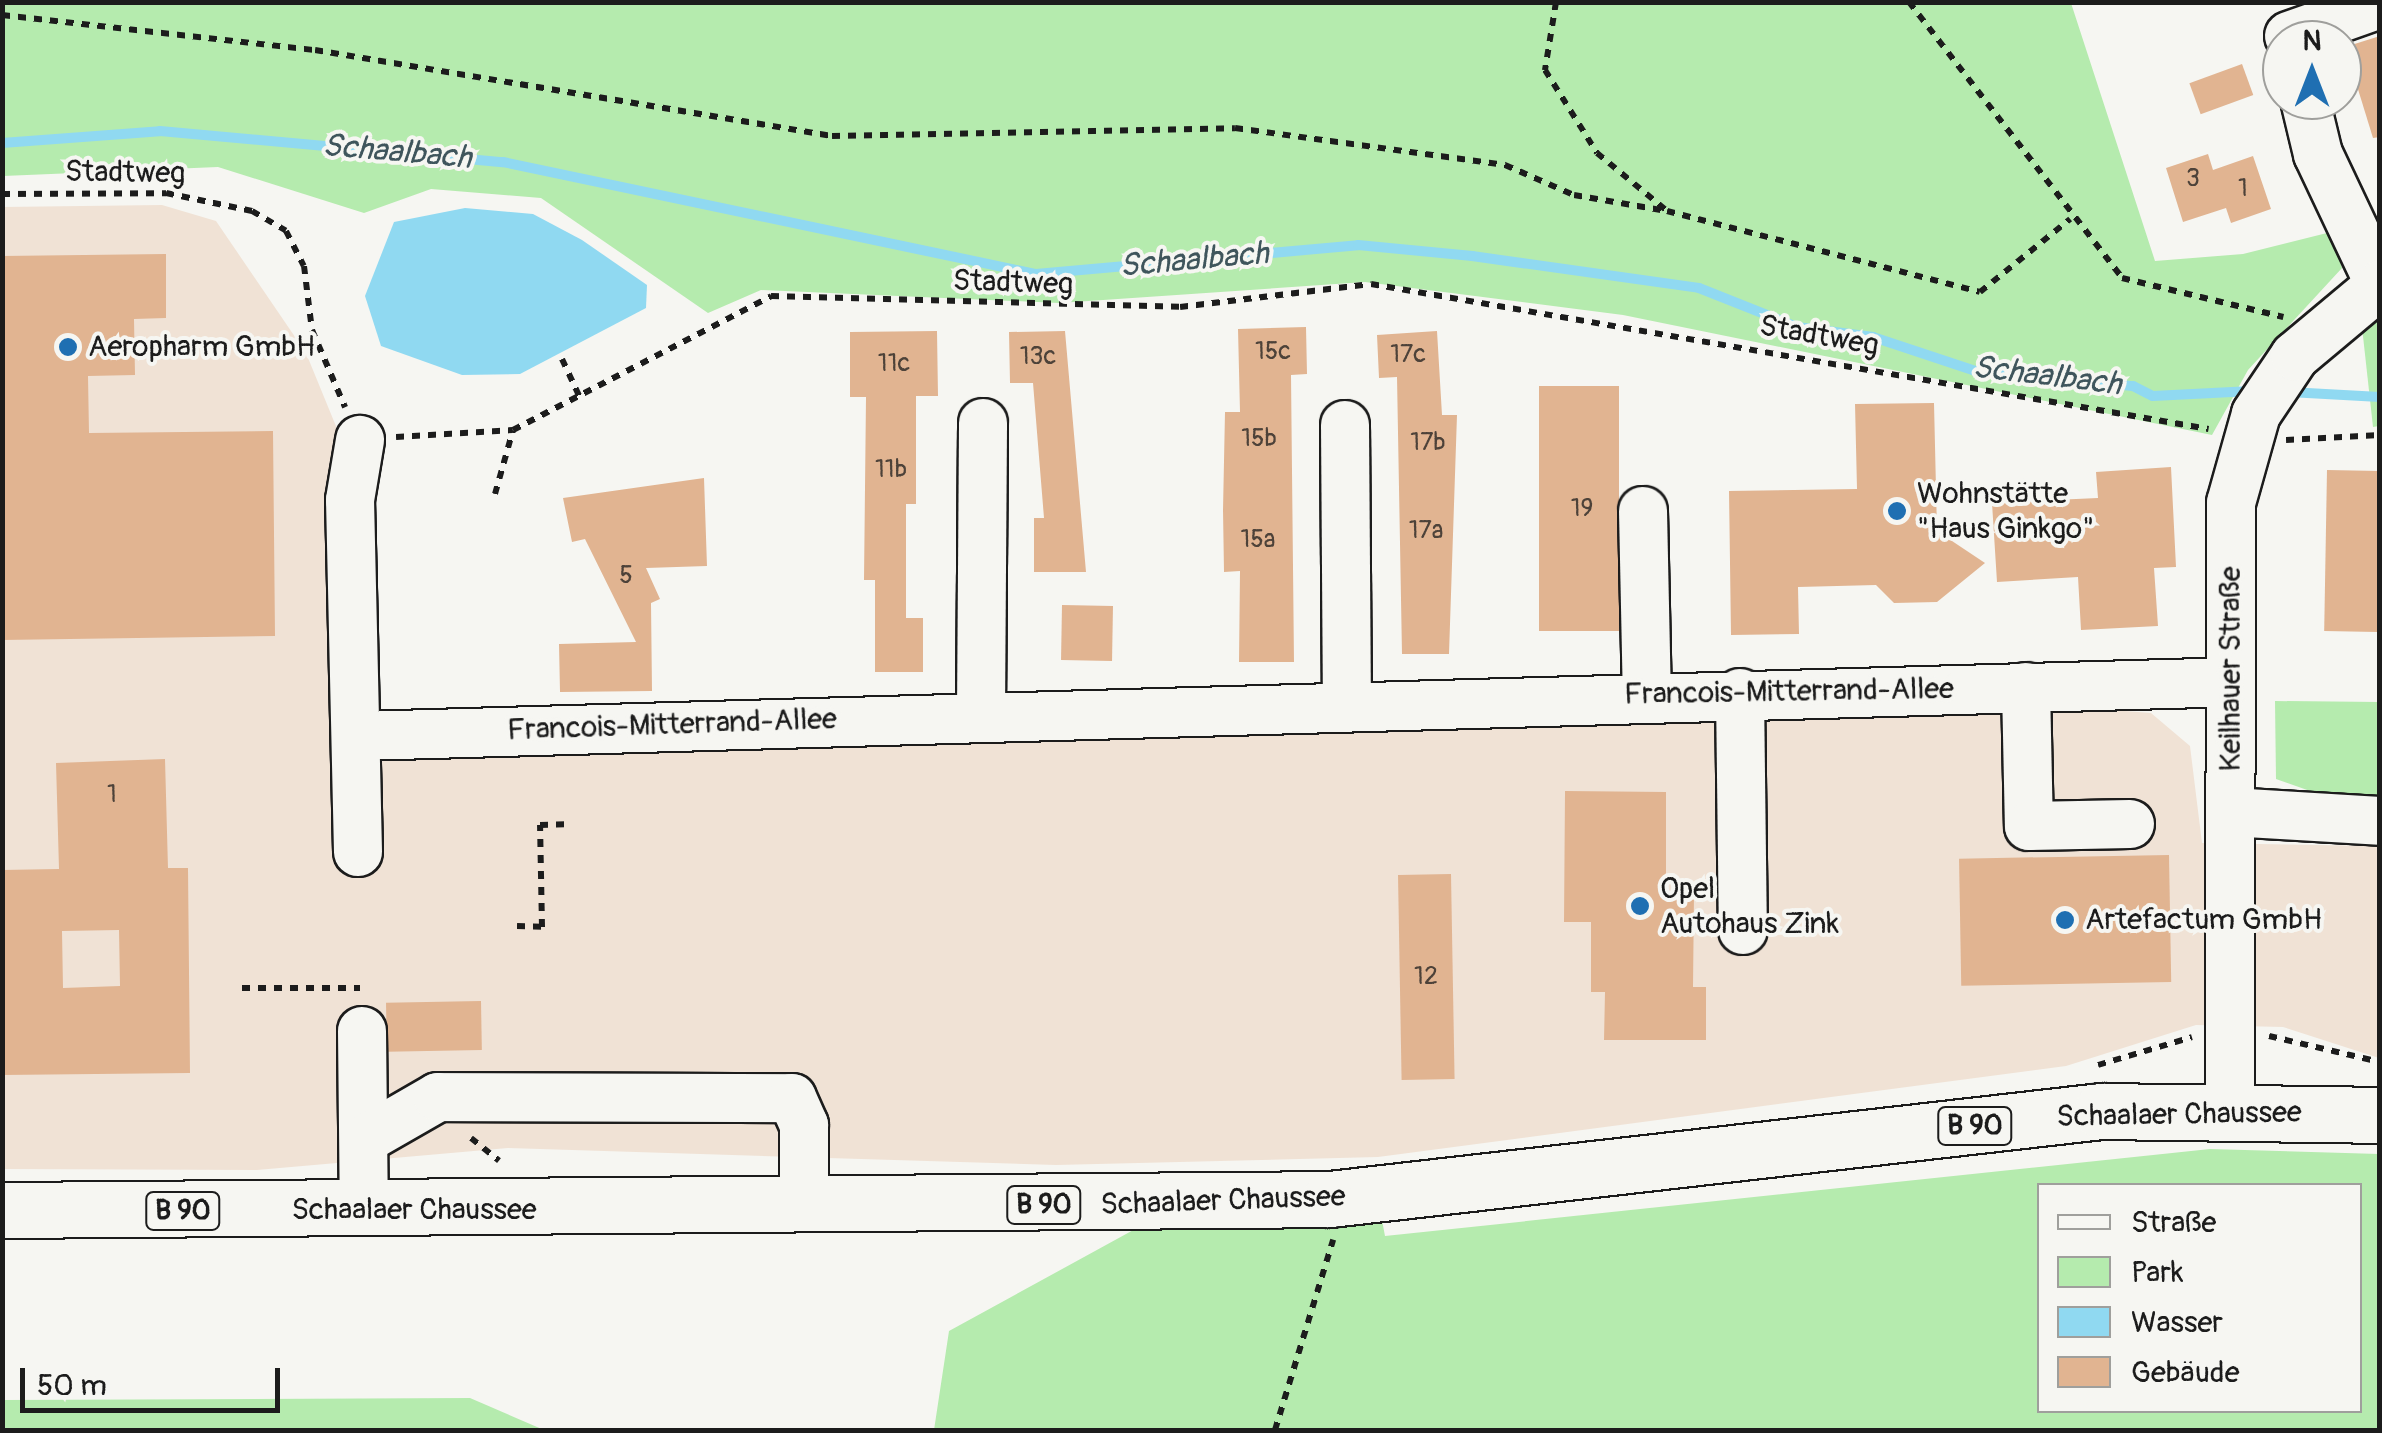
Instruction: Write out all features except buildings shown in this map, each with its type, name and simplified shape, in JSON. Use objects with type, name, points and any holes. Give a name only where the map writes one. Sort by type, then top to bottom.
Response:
[{"type":"main road","name":"Schaalaer Chaussee","points":[[2,1210],[364,1211],[1330,1199],[2102,1112],[2230,1108],[2380,1115]]},
{"type":"street","points":[[2311,20],[2380,4]]},
{"type":"street","points":[[2310,120],[2318,154],[2380,285]]},
{"type":"street","name":"Keilhauer Straße","points":[[2230,1108],[2231,503],[2252,425],[2312,341],[2380,285]]},
{"type":"street","points":[[981,713],[982,423]]},
{"type":"street","points":[[1345,424],[1346,702]]},
{"type":"street","points":[[358,852],[362,736],[352,687],[350,500],[360,440]]},
{"type":"street","points":[[1643,512],[1647,695]]},
{"type":"street","name":"Francois-Mitterrand-Allee","points":[[362,736],[1346,702],[2231,682]]},
{"type":"street","points":[[2026,687],[2029,826],[2130,824]]},
{"type":"street","points":[[1740,692],[1743,930]]},
{"type":"street","points":[[2230,812],[2380,822]]},
{"type":"street","points":[[362,1009],[364,1211]]},
{"type":"street","points":[[365,1139],[438,1097],[792,1098],[804,1125],[804,1204]]},
{"type":"path","points":[[1556,2],[1548,6],[1544,70],[1597,153],[1666,210]]},
{"type":"path","points":[[1909,2],[1998,108],[2070,218],[2122,278],[2312,341]]},
{"type":"path","points":[[2,15],[315,50],[832,136],[1235,128],[1505,166],[1574,195],[1666,210],[1980,292],[2070,218]]},
{"type":"path","name":"Stadtweg","points":[[2,194],[166,192],[252,210],[286,231],[304,266],[312,330],[360,440],[513,430],[581,400],[770,296],[1180,307],[1371,284],[2252,425],[2380,435]]},
{"type":"path","points":[[562,359],[581,400]]},
{"type":"path","points":[[495,494],[513,430]]},
{"type":"path","points":[[517,926],[542,927],[540,825],[564,824]]},
{"type":"path","points":[[242,988],[362,1009]]},
{"type":"path","points":[[2076,1068],[2192,1037],[2266,1035],[2380,1062]]},
{"type":"path","points":[[472,1097],[471,1139],[484,1154],[521,1163]]},
{"type":"path","points":[[1275,1430],[1332,1266],[1330,1199]]},
{"type":"shaded area","points":[[162,205],[216,221],[306,353],[340,436],[336,754],[2124,701],[2125,711],[2151,713],[2190,746],[2202,843],[2379,846],[2379,1058],[2283,1027],[2196,1025],[2066,1066],[1378,1157],[1056,1165],[508,1148],[257,1170],[3,1169],[2,207]]},
{"type":"green space","points":[[2,3],[2071,3],[2155,261],[2243,254],[2331,232],[2342,268],[2248,370],[2212,435],[1623,315],[1365,282],[1059,303],[761,290],[708,313],[541,198],[431,189],[364,213],[218,167],[3,176]]},
{"type":"green space","points":[[2379,313],[2379,426],[2373,427],[2362,327]]},
{"type":"green space","points":[[2275,701],[2379,702],[2379,799],[2327,797],[2276,779]]},
{"type":"green space","points":[[2210,1149],[2379,1154],[2379,1430],[934,1430],[949,1331],[1137,1228],[1381,1215],[1385,1236]]},
{"type":"green space","points":[[470,1398],[544,1430],[3,1430],[3,1400]]},
{"type":"water","points":[[465,208],[533,214],[582,240],[647,285],[646,308],[520,374],[462,375],[381,346],[365,296],[394,222]]},
{"type":"waterway","name":"Schaalbach","points":[[2,143],[160,131],[503,162],[1036,274],[1358,245],[1472,256],[1699,288],[1797,327],[1873,337],[1976,371],[2133,386],[2153,396],[2252,391]]},
{"type":"waterway","name":"Schaalbach","points":[[2289,392],[2380,397]]},
{"type":"place","name":"Aeropharm GmbH","points":[[68,347]]},
{"type":"place","name":"Wohnstätte \"Haus Ginkgo\"","points":[[1897,511]]},
{"type":"place","name":"Opel Autohaus Zink","points":[[1640,906]]},
{"type":"place","name":"Artefactum GmbH","points":[[2065,920]]}]
